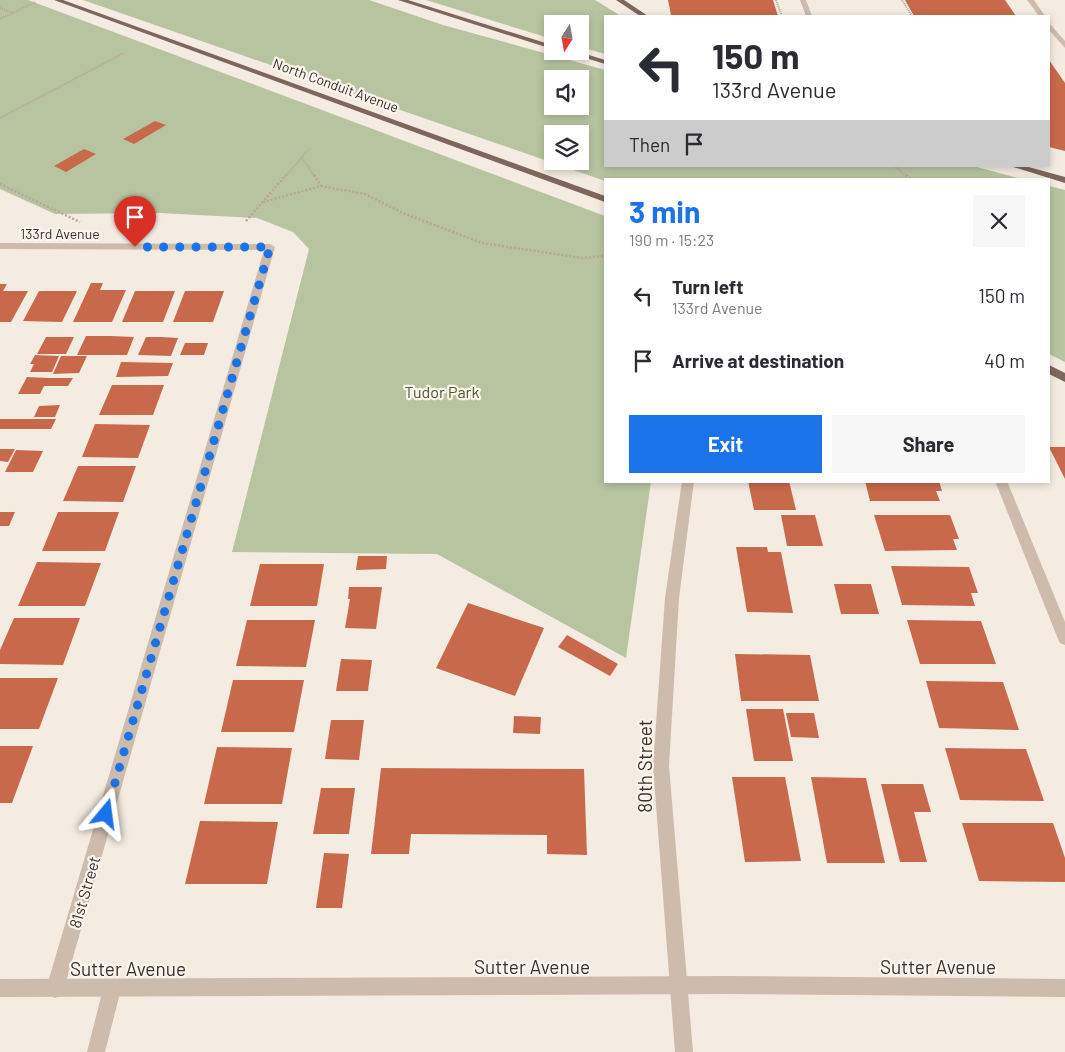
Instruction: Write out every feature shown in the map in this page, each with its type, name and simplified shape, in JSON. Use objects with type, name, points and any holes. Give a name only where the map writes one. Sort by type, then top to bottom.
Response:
[{"type":"main road","name":"North Conduit Avenue","points":[[58,0],[604,199]]},
{"type":"main road","points":[[401,0],[544,45]]},
{"type":"main road","points":[[619,0],[642,15]]},
{"type":"main road","points":[[589,57],[604,62]]},
{"type":"main road","points":[[1018,167],[1065,180]]},
{"type":"main road","points":[[1050,370],[1065,378]]},
{"type":"street","points":[[803,0],[809,15]]},
{"type":"street","points":[[1030,0],[1041,15]]},
{"type":"street","points":[[1050,26],[1065,46]]},
{"type":"street","name":"133rd Avenue","points":[[0,246],[270,247]]},
{"type":"street","name":"81st Street","points":[[55,989],[270,247]]},
{"type":"street","name":"80th Street","points":[[684,1052],[661,766],[672,598],[688,483]]},
{"type":"street","points":[[1002,483],[1065,639]]},
{"type":"street","name":"Sutter Avenue","points":[[0,988],[112,990],[679,987],[1065,988]]},
{"type":"street","points":[[96,1052],[112,990]]},
{"type":"path","points":[[776,0],[782,15]]},
{"type":"path","points":[[902,0],[911,15]]},
{"type":"path","points":[[0,19],[36,2]]},
{"type":"path","points":[[0,8],[13,13]]},
{"type":"path","points":[[0,118],[124,53]]},
{"type":"path","points":[[246,221],[309,149]]},
{"type":"path","points":[[302,158],[322,186]]},
{"type":"path","points":[[895,167],[910,178]]},
{"type":"path","points":[[0,184],[80,222]]},
{"type":"path","points":[[263,202],[322,186],[365,194],[403,213],[482,243],[582,258],[604,256]]},
{"type":"green space","name":"Tudor Park","points":[[0,0],[28,0],[604,216],[604,483],[651,483],[626,658],[437,554],[232,552],[309,249],[293,232],[257,218],[160,213],[55,214],[0,189]]},
{"type":"green space","points":[[83,0],[369,0],[443,25],[544,53],[544,60],[569,60],[604,70],[604,167],[977,167],[1018,178],[604,178],[604,181],[573,170],[589,170],[589,125],[544,125],[544,160]]},
{"type":"green space","points":[[426,0],[595,0],[619,15],[604,15],[604,54],[589,50],[589,15],[544,15],[544,37]]},
{"type":"green space","points":[[1050,186],[1065,190],[1065,362],[1050,354]]},
{"type":"building","points":[[668,0],[773,0],[778,15],[671,15]]},
{"type":"building","points":[[905,0],[1005,0],[1015,15],[913,15]]},
{"type":"building","points":[[1050,61],[1065,83],[1065,151],[1050,147]]},
{"type":"building","points":[[155,121],[166,125],[134,144],[123,139]]},
{"type":"building","points":[[84,149],[96,154],[66,172],[54,166]]},
{"type":"building","points":[[91,283],[103,283],[100,290],[126,290],[112,322],[73,322]]},
{"type":"building","points":[[0,284],[7,284],[3,291],[28,291],[11,322],[0,322]]},
{"type":"building","points":[[39,291],[77,291],[62,322],[23,321]]},
{"type":"building","points":[[135,291],[175,291],[163,322],[122,322]]},
{"type":"building","points":[[185,291],[224,291],[213,322],[173,322]]},
{"type":"building","points":[[86,336],[134,337],[127,355],[77,355]]},
{"type":"building","points":[[46,337],[74,337],[66,354],[37,354]]},
{"type":"building","points":[[146,337],[178,338],[171,356],[138,355]]},
{"type":"building","points":[[185,343],[208,343],[204,355],[180,355]]},
{"type":"building","points":[[35,355],[59,356],[52,372],[30,372],[34,364],[30,364]]},
{"type":"building","points":[[61,356],[87,356],[79,373],[53,374]]},
{"type":"building","points":[[121,362],[173,363],[168,376],[116,377]]},
{"type":"building","points":[[27,377],[73,378],[68,386],[44,386],[40,394],[18,394]]},
{"type":"building","points":[[112,385],[164,385],[153,415],[99,415]]},
{"type":"building","points":[[60,405],[55,417],[34,417],[39,406]]},
{"type":"building","points":[[0,419],[56,419],[51,429],[0,429]]},
{"type":"building","points":[[95,424],[150,425],[138,458],[82,457]]},
{"type":"building","points":[[1050,447],[1065,447],[1065,479],[1050,449]]},
{"type":"building","points":[[0,449],[15,449],[8,462],[0,461]]},
{"type":"building","points":[[16,450],[43,451],[33,472],[5,472]]},
{"type":"building","points":[[78,466],[136,466],[123,502],[63,501]]},
{"type":"building","points":[[748,483],[789,483],[796,510],[754,510]]},
{"type":"building","points":[[866,483],[940,483],[942,491],[936,491],[940,501],[870,501]]},
{"type":"building","points":[[0,512],[15,512],[9,526],[0,526]]},
{"type":"building","points":[[58,512],[119,512],[105,551],[42,551]]},
{"type":"building","points":[[781,515],[815,515],[823,546],[787,546]]},
{"type":"building","points":[[874,515],[950,515],[959,539],[953,539],[957,550],[885,551]]},
{"type":"building","points":[[736,547],[767,547],[768,552],[781,552],[793,613],[747,612]]},
{"type":"building","points":[[358,556],[387,556],[386,569],[356,570]]},
{"type":"building","points":[[37,562],[101,563],[85,606],[18,606]]},
{"type":"building","points":[[260,564],[324,564],[317,606],[250,606]]},
{"type":"building","points":[[891,566],[969,567],[978,593],[971,593],[975,606],[902,605]]},
{"type":"building","points":[[834,584],[871,584],[879,614],[841,614]]},
{"type":"building","points":[[349,587],[382,587],[376,629],[345,628],[350,599],[348,599]]},
{"type":"building","points":[[468,603],[544,628],[515,696],[436,668]]},
{"type":"building","points":[[14,618],[80,618],[63,665],[0,664],[0,650]]},
{"type":"building","points":[[247,620],[315,620],[306,667],[236,666]]},
{"type":"building","points":[[907,620],[981,621],[996,664],[920,664]]},
{"type":"building","points":[[567,635],[618,664],[610,676],[558,647]]},
{"type":"building","points":[[735,654],[810,655],[819,701],[741,701]]},
{"type":"building","points":[[341,659],[372,660],[368,691],[336,691]]},
{"type":"building","points":[[0,678],[58,678],[39,729],[0,729]]},
{"type":"building","points":[[233,680],[304,680],[294,732],[221,732]]},
{"type":"building","points":[[926,681],[1003,682],[1019,730],[939,728]]},
{"type":"building","points":[[746,709],[783,709],[793,761],[754,761]]},
{"type":"building","points":[[786,713],[814,713],[819,738],[791,737]]},
{"type":"building","points":[[514,716],[541,717],[540,734],[513,733]]},
{"type":"building","points":[[331,720],[364,720],[359,760],[325,759]]},
{"type":"building","points":[[0,746],[33,746],[12,803],[0,803]]},
{"type":"building","points":[[217,747],[292,748],[282,804],[204,804]]},
{"type":"building","points":[[945,748],[1026,749],[1044,801],[960,800]]},
{"type":"building","points":[[381,768],[584,769],[587,855],[547,854],[547,835],[415,834],[411,834],[409,854],[371,854]]},
{"type":"building","points":[[732,777],[785,777],[801,861],[745,862]]},
{"type":"building","points":[[811,777],[866,778],[885,863],[827,863]]},
{"type":"building","points":[[881,784],[923,784],[931,812],[914,812],[927,862],[900,862]]},
{"type":"building","points":[[321,788],[355,788],[349,834],[313,834]]},
{"type":"building","points":[[200,821],[278,822],[267,884],[185,884]]},
{"type":"building","points":[[962,823],[1053,823],[1065,858],[1065,882],[979,881]]},
{"type":"building","points":[[324,853],[349,854],[342,908],[316,908]]},
{"type":"route","points":[[106,814],[270,247],[135,247]]}]
